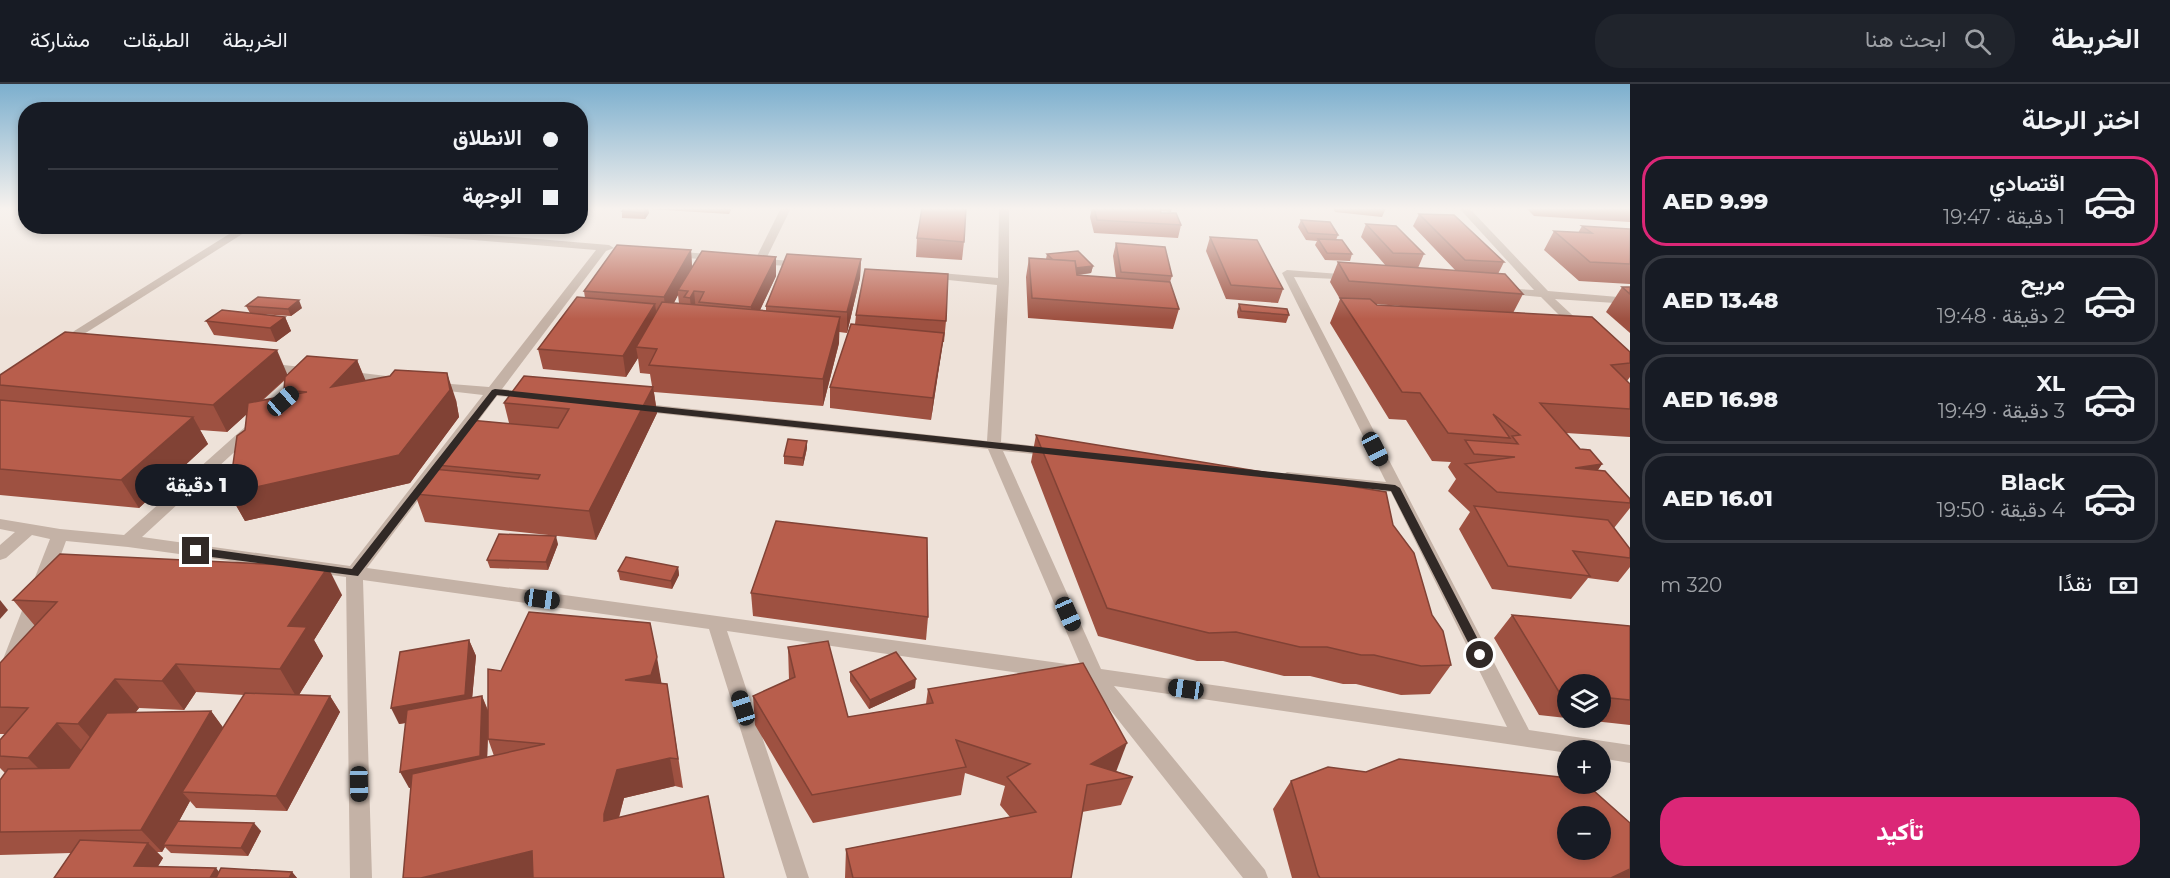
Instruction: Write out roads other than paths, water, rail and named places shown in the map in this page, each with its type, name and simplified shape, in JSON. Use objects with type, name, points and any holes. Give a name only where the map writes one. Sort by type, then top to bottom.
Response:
[{"type":"street","points":[[82,347],[53,348],[219,245]]},
{"type":"street","points":[[568,245],[625,250]]},
{"type":"street","points":[[764,245],[754,261],[818,266]]},
{"type":"street","points":[[1004,245],[1004,282],[994,446],[1095,676],[1257,878]]},
{"type":"street","points":[[1498,245],[1587,336]]},
{"type":"street","points":[[361,878],[354,573],[495,392],[603,248]]},
{"type":"street","points":[[659,252],[726,258]]},
{"type":"street","points":[[1369,280],[1287,273],[1523,738]]},
{"type":"street","points":[[922,275],[1004,282]]},
{"type":"street","points":[[1486,289],[1630,301]]},
{"type":"street","points":[[245,365],[542,397]]},
{"type":"street","points":[[299,387],[315,372]]},
{"type":"street","points":[[626,406],[1065,454]]},
{"type":"street","points":[[128,541],[258,423]]},
{"type":"street","points":[[1277,476],[1395,488]]},
{"type":"street","points":[[0,524],[60,535],[128,541],[1095,676],[1630,754]]},
{"type":"street","points":[[0,554],[30,528]]},
{"type":"street","points":[[0,692],[60,535]]},
{"type":"street","points":[[716,624],[798,878]]}]
